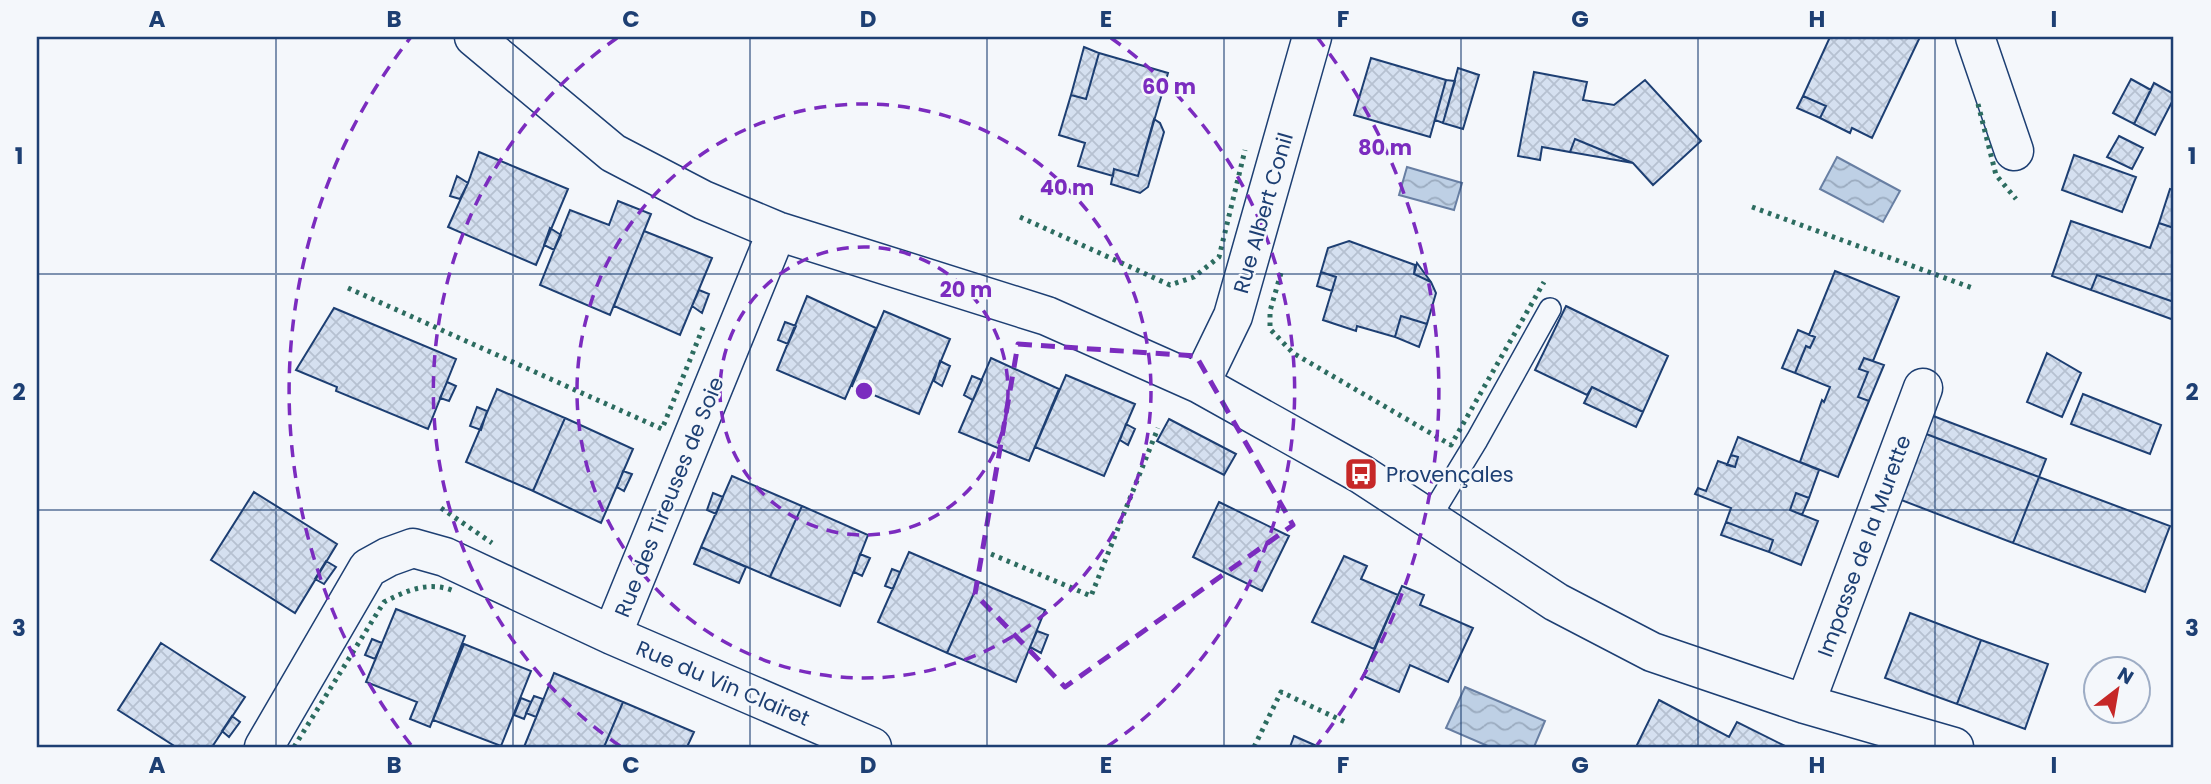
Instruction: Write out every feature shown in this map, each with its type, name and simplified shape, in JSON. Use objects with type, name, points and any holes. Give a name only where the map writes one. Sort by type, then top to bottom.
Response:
[{"type":"street","points":[[474,37],[613,153],[703,200],[777,231],[1047,316],[1200,384],[1361,474],[1556,602],[1652,652],[1805,704],[1954,747]]},
{"type":"street","name":"Rue Albert Conil","points":[[1200,384],[1233,316],[1312,37]]},
{"type":"street","points":[[1975,37],[2014,151]]},
{"type":"street","name":"Rue des Tireuses de Soie","points":[[264,747],[368,569],[413,548],[446,557],[612,635],[777,231]]},
{"type":"street","name":"Impasse de la Murette","points":[[1805,704],[1923,388]]},
{"type":"street","name":"Rue du Vin Clairet","points":[[612,635],[872,747]]},
{"type":"lane","points":[[1429,519],[1477,440],[1550,309]]},
{"type":"highlighted area","points":[[1018,344],[1196,356],[1293,525],[1065,687],[975,594]]},
{"type":"water","points":[[1837,157],[1900,191],[1883,222],[1820,189]]},
{"type":"water","points":[[1407,167],[1462,183],[1454,210],[1399,195]]},
{"type":"water","points":[[1465,687],[1545,721],[1534,747],[1490,747],[1446,728]]},
{"type":"building","points":[[1830,37],[1920,37],[1872,138],[1852,128],[1850,133],[1820,118],[1826,106],[1803,96]]},
{"type":"building","points":[[1084,47],[1099,53],[1086,99],[1071,95]]},
{"type":"building","points":[[1099,53],[1168,73],[1138,176],[1114,169],[1113,176],[1078,166],[1085,143],[1059,135],[1071,95],[1086,99]]},
{"type":"building","points":[[1371,58],[1446,80],[1430,137],[1354,115]]},
{"type":"building","points":[[1458,68],[1479,75],[1463,129],[1443,123]]},
{"type":"building","points":[[1534,72],[1587,82],[1583,100],[1614,105],[1645,80],[1701,141],[1653,185],[1633,163],[1575,139],[1570,152],[1542,147],[1540,160],[1518,156]]},
{"type":"building","points":[[2131,79],[2151,90],[2134,124],[2113,113]]},
{"type":"building","points":[[1446,80],[1455,81],[1443,123],[1435,120]]},
{"type":"building","points":[[2154,83],[2174,94],[2155,135],[2134,124]]},
{"type":"building","points":[[1803,96],[1826,106],[1820,118],[1797,108]]},
{"type":"building","points":[[1154,119],[1160,123],[1164,132],[1148,187],[1140,193],[1111,184],[1114,169],[1138,176]]},
{"type":"building","points":[[2119,136],[2143,148],[2132,169],[2107,157]]},
{"type":"building","points":[[1575,139],[1633,163],[1570,152]]},
{"type":"building","points":[[479,152],[568,189],[536,265],[448,227]]},
{"type":"building","points":[[2074,155],[2136,177],[2122,212],[2062,190]]},
{"type":"building","points":[[457,176],[468,183],[460,199],[450,196]]},
{"type":"building","points":[[2170,189],[2174,190],[2174,228],[2159,223]]},
{"type":"building","points":[[618,201],[651,214],[610,315],[540,285],[570,210],[609,225]]},
{"type":"building","points":[[2071,221],[2150,248],[2159,223],[2174,228],[2174,302],[2097,275],[2091,290],[2052,276]]},
{"type":"building","points":[[550,228],[561,235],[554,250],[544,245]]},
{"type":"building","points":[[644,231],[712,258],[680,335],[614,306]]},
{"type":"building","points":[[1349,241],[1415,265],[1414,274],[1431,282],[1436,293],[1427,324],[1401,316],[1395,337],[1357,326],[1356,331],[1323,320],[1336,277],[1321,272],[1328,248]]},
{"type":"building","points":[[1417,263],[1431,282],[1414,274]]},
{"type":"building","points":[[1835,271],[1899,297],[1873,361],[1864,358],[1859,369],[1868,372],[1858,397],[1869,401],[1838,477],[1800,462],[1822,400],[1824,402],[1830,387],[1795,373],[1806,346],[1810,348],[1815,337],[1809,335]]},
{"type":"building","points":[[1321,272],[1336,277],[1332,291],[1317,286]]},
{"type":"building","points":[[2097,275],[2174,302],[2174,320],[2091,290]]},
{"type":"building","points":[[699,290],[709,294],[702,313],[692,306]]},
{"type":"building","points":[[807,296],[876,328],[845,399],[777,370]]},
{"type":"building","points":[[1566,306],[1668,356],[1643,412],[1592,387],[1587,395],[1535,370]]},
{"type":"building","points":[[334,308],[456,359],[428,429],[336,391],[337,387],[296,370]]},
{"type":"building","points":[[884,311],[950,339],[919,414],[852,386]]},
{"type":"building","points":[[1401,316],[1427,324],[1419,347],[1395,337]]},
{"type":"building","points":[[785,322],[796,326],[788,344],[778,340]]},
{"type":"building","points":[[1798,330],[1815,337],[1810,348],[1806,346],[1795,373],[1782,368]]},
{"type":"building","points":[[2047,353],[2081,373],[2062,417],[2027,402]]},
{"type":"building","points":[[991,358],[1059,389],[1029,461],[959,432]]},
{"type":"building","points":[[1864,358],[1884,365],[1869,401],[1858,397],[1868,372],[1859,369]]},
{"type":"building","points":[[940,361],[950,366],[942,386],[934,381]]},
{"type":"building","points":[[1066,375],[1135,404],[1104,476],[1035,447]]},
{"type":"building","points":[[972,376],[982,380],[973,400],[964,395]]},
{"type":"building","points":[[447,382],[456,386],[449,401],[440,398]]},
{"type":"building","points":[[1592,387],[1643,412],[1636,427],[1584,403]]},
{"type":"building","points":[[497,389],[565,418],[533,491],[466,462]]},
{"type":"building","points":[[2083,394],[2161,425],[2150,454],[2071,424]]},
{"type":"building","points":[[477,407],[487,411],[481,430],[470,426]]},
{"type":"building","points":[[1928,414],[2046,459],[2039,477],[1921,432]]},
{"type":"building","points":[[565,418],[633,449],[601,523],[533,491]]},
{"type":"building","points":[[1169,419],[1236,454],[1224,475],[1157,441]]},
{"type":"building","points":[[1126,424],[1135,429],[1128,445],[1120,440]]},
{"type":"building","points":[[1921,432],[2039,477],[2013,543],[1896,498]]},
{"type":"building","points":[[1738,437],[1819,470],[1809,498],[1796,493],[1790,510],[1818,521],[1801,565],[1769,552],[1773,540],[1726,522],[1731,508],[1695,494],[1698,488],[1706,491],[1718,461],[1735,467],[1738,457],[1731,455]]},
{"type":"building","points":[[1731,455],[1738,457],[1735,467],[1727,465]]},
{"type":"building","points":[[623,471],[632,474],[624,491],[617,487]]},
{"type":"building","points":[[732,476],[802,506],[770,577],[701,547]]},
{"type":"building","points":[[2039,477],[2170,526],[2145,592],[2013,543]]},
{"type":"building","points":[[254,492],[337,544],[295,613],[211,560]]},
{"type":"building","points":[[713,493],[723,497],[716,514],[707,510]]},
{"type":"building","points":[[1796,493],[1809,498],[1802,515],[1790,510]]},
{"type":"building","points":[[1219,502],[1289,536],[1262,591],[1193,557]]},
{"type":"building","points":[[802,506],[868,535],[840,606],[770,577]]},
{"type":"building","points":[[1726,522],[1773,540],[1769,552],[1721,535]]},
{"type":"building","points":[[701,547],[746,567],[739,583],[694,564]]},
{"type":"building","points":[[909,552],[979,582],[947,653],[878,622]]},
{"type":"building","points":[[860,554],[870,558],[862,576],[854,572]]},
{"type":"building","points":[[1344,556],[1367,566],[1361,579],[1398,595],[1374,649],[1312,622]]},
{"type":"building","points":[[326,561],[336,567],[324,584],[315,579]]},
{"type":"building","points":[[892,569],[900,572],[893,589],[885,586]]},
{"type":"building","points":[[979,582],[1045,610],[1016,682],[947,653]]},
{"type":"building","points":[[1402,586],[1424,595],[1420,605],[1473,628],[1448,682],[1410,665],[1399,692],[1363,676]]},
{"type":"building","points":[[396,609],[465,636],[430,727],[410,719],[417,702],[366,682]]},
{"type":"building","points":[[1910,613],[1981,640],[1957,704],[1885,678]]},
{"type":"building","points":[[1037,631],[1048,635],[1041,653],[1030,647]]},
{"type":"building","points":[[372,639],[382,643],[375,659],[365,655]]},
{"type":"building","points":[[1981,640],[2048,664],[2025,729],[1957,704]]},
{"type":"building","points":[[161,643],[245,697],[212,747],[176,747],[118,710]]},
{"type":"building","points":[[464,644],[531,671],[501,746],[433,720]]},
{"type":"building","points":[[554,673],[623,702],[604,747],[524,747]]},
{"type":"building","points":[[534,696],[543,699],[536,717],[526,713]]},
{"type":"building","points":[[521,698],[531,702],[524,719],[514,715]]},
{"type":"building","points":[[1659,700],[1729,737],[1737,722],[1785,746],[1636,747]]},
{"type":"building","points":[[623,702],[694,732],[687,747],[604,747]]},
{"type":"building","points":[[232,716],[240,722],[229,737],[222,731]]},
{"type":"building","points":[[1294,736],[1319,747],[1290,747]]},
{"type":"hedge","points":[[1978,104],[1996,175],[2016,199]]},
{"type":"hedge","points":[[1020,217],[1170,285],[1194,277],[1219,257],[1245,150]]},
{"type":"hedge","points":[[1752,207],[1975,289]]},
{"type":"hedge","points":[[1281,273],[1270,311],[1270,329],[1293,353],[1451,445],[1544,282]]},
{"type":"hedge","points":[[348,288],[662,429],[704,325]]},
{"type":"hedge","points":[[991,554],[1091,596],[1158,428]]},
{"type":"hedge","points":[[441,508],[492,543]]},
{"type":"hedge","points":[[294,747],[384,602],[419,588],[447,588],[456,592]]},
{"type":"hedge","points":[[1254,747],[1281,692],[1345,722]]},
{"type":"place","name":"Provençales","points":[[1361,474]]}]
